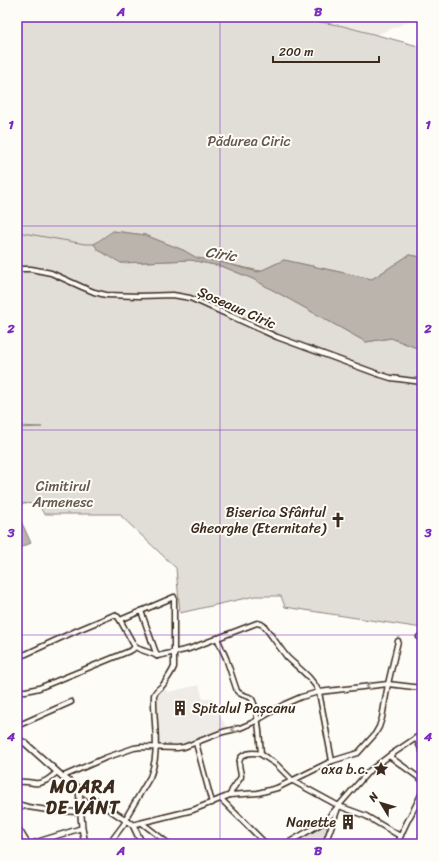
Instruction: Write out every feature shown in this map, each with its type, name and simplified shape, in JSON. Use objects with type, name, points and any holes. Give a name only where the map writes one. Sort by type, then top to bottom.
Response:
[{"type":"main road","points":[[17,739],[79,789],[133,825],[142,844]]},
{"type":"main road","points":[[79,789],[82,828],[85,844]]},
{"type":"street","name":"Șoseaua Ciric","points":[[17,269],[31,269],[51,273],[94,292],[106,295],[173,295],[190,298],[277,337],[378,374],[391,378],[422,382]]},
{"type":"street","points":[[109,844],[124,824],[124,818],[153,770],[155,747],[154,695],[155,692],[162,686],[174,667],[174,597],[120,620]]},
{"type":"street","points":[[141,611],[157,656]]},
{"type":"street","points":[[17,652],[26,654],[114,615],[120,620],[135,647],[157,656],[174,653],[258,623],[261,624],[288,658],[313,682],[319,692],[332,761]]},
{"type":"street","points":[[217,638],[226,658],[237,692],[250,697],[253,700],[258,720],[257,723],[261,754]]},
{"type":"street","points":[[133,825],[182,813],[230,795],[252,793],[277,788],[332,761],[358,753],[375,734],[379,727],[398,641]]},
{"type":"street","points":[[17,691],[26,692],[39,688],[132,650],[135,647]]},
{"type":"street","points":[[17,665],[22,654]]},
{"type":"street","points":[[64,777],[89,764],[121,752],[140,747],[184,747],[223,732],[240,728],[258,720],[290,702],[319,692],[388,684],[422,688]]},
{"type":"street","points":[[17,726],[72,702]]},
{"type":"street","points":[[286,844],[322,823],[370,771],[389,756],[422,734]]},
{"type":"street","points":[[416,738],[422,751]]},
{"type":"street","points":[[196,742],[212,803]]},
{"type":"street","points":[[230,795],[241,777],[239,762],[241,757],[248,753],[261,754],[276,764],[293,781],[339,806],[366,816],[400,836]]},
{"type":"street","points":[[389,756],[422,780]]},
{"type":"street","points":[[17,782],[26,781],[42,783],[57,772]]},
{"type":"street","points":[[398,844],[400,836],[418,803],[422,792]]},
{"type":"street","points":[[221,799],[266,844]]},
{"type":"street","points":[[17,804],[54,811],[81,812]]},
{"type":"street","points":[[325,844],[339,806]]},
{"type":"street","points":[[142,823],[169,844]]},
{"type":"street","points":[[17,826],[29,844],[82,828]]},
{"type":"shaded area","points":[[293,17],[420,17],[361,41]]},
{"type":"shaded area","points":[[113,231],[145,235],[183,250],[197,258],[216,261],[258,272],[284,260],[372,279],[409,255],[422,257],[422,350],[391,338],[366,342],[253,279],[224,267],[191,260],[121,263],[98,250],[94,244]]},
{"type":"shaded area","points":[[21,521],[31,543],[17,549],[17,523]]},
{"type":"shaded area","points":[[199,685],[203,699],[211,698],[227,729],[190,742],[177,745],[162,745],[156,738],[155,697],[163,688],[168,692]]},
{"type":"green space","name":"Pădurea Ciric","points":[[17,17],[293,17],[343,26],[422,47],[422,257],[409,255],[372,279],[284,260],[258,272],[216,261],[197,258],[183,250],[145,235],[113,231],[121,263],[191,260],[224,267],[253,279],[366,342],[391,338],[422,350],[422,628],[285,607],[281,596],[255,596],[180,613],[176,568],[121,516],[121,514],[44,514],[40,504],[17,503],[17,428],[42,427],[17,426]]},
{"type":"green space","points":[[324,826],[328,828],[322,844],[291,844]]},
{"type":"waterway","name":"Ciric","points":[[17,232],[85,244],[95,244]]},
{"type":"waterway","name":"Ciric","points":[[232,265],[260,271]]},
{"type":"place","name":"Biserica Sfântul Gheorghe (Eternitate)","points":[[338,520]]},
{"type":"place","name":"Spitalul Pașcanu","points":[[180,708]]},
{"type":"place","name":"axa b.c.","points":[[381,769]]},
{"type":"place","name":"Nanette","points":[[348,822]]},
{"type":"district","name":"MOARA DE VÂNT","points":[[83,797]]},
{"type":"park label","name":"Cimitirul Armenesc","points":[[63,494]]}]
